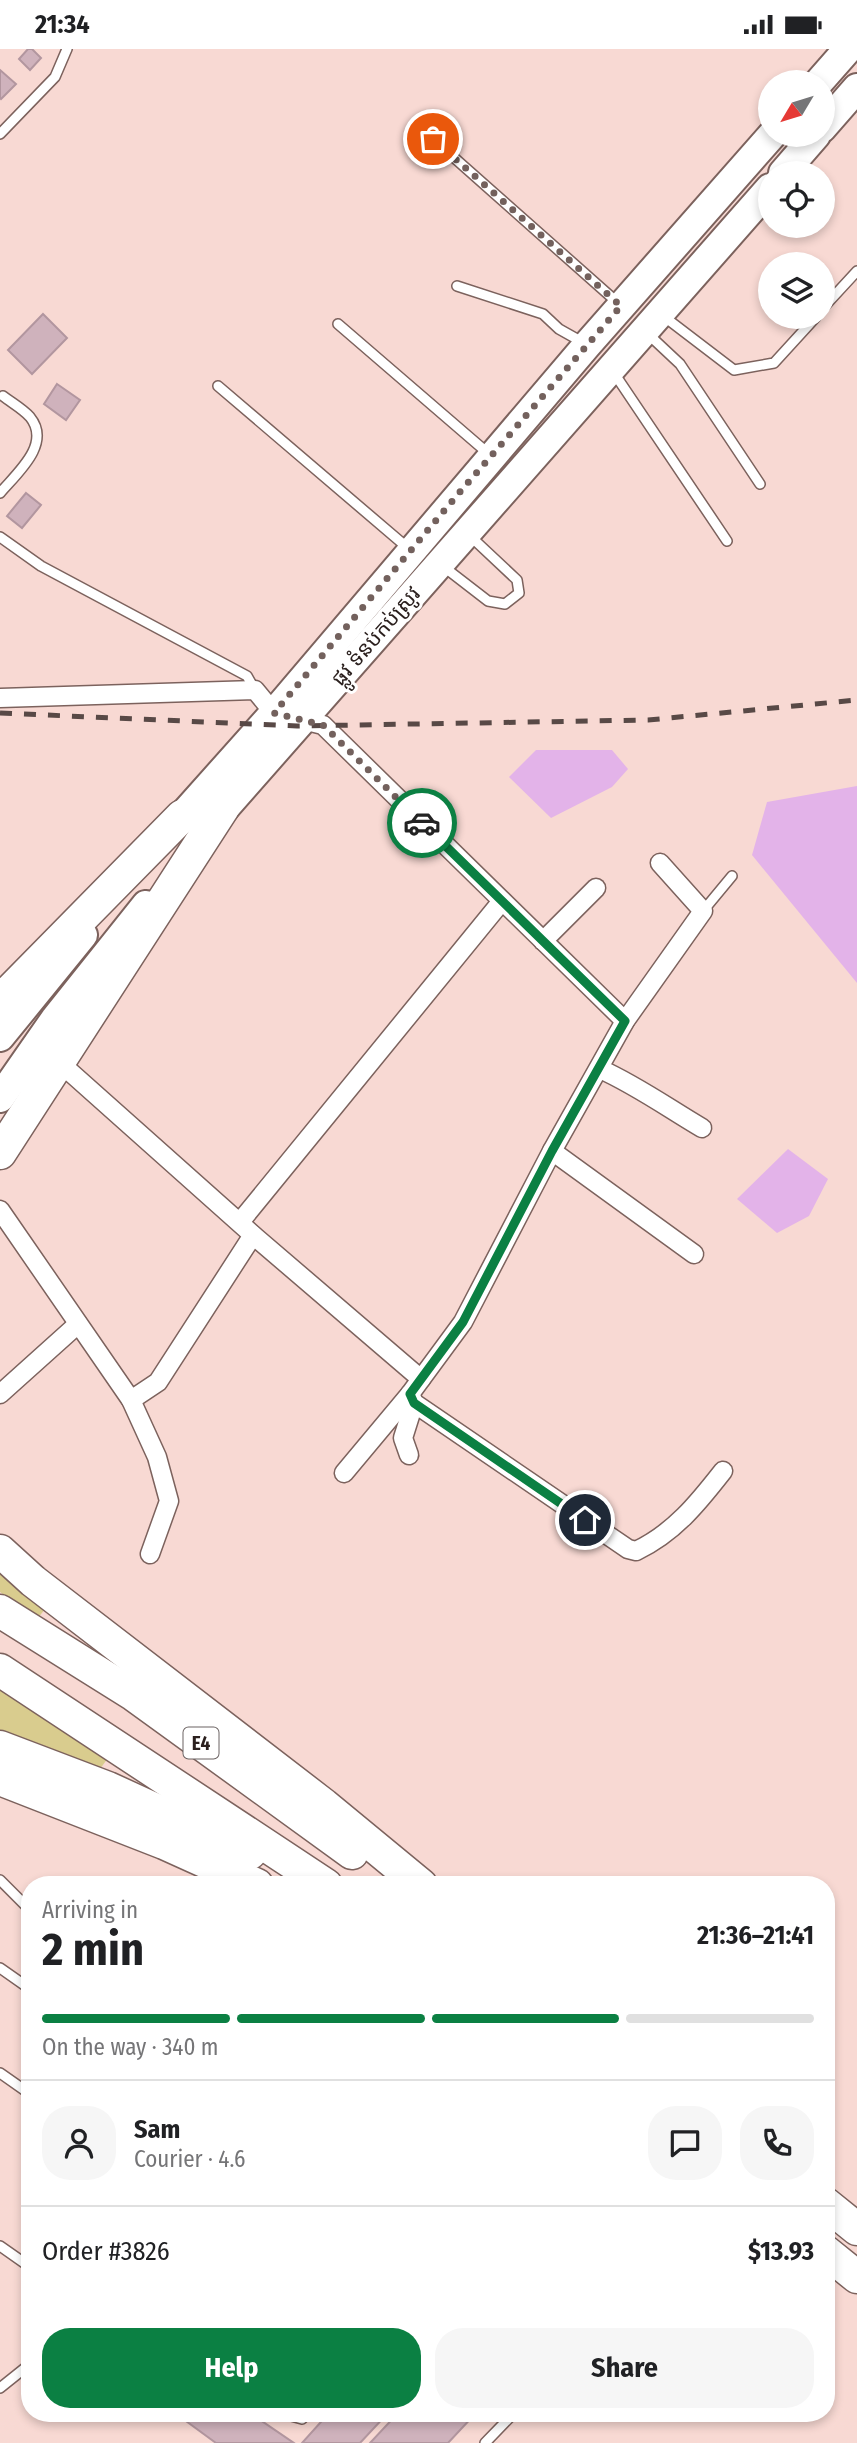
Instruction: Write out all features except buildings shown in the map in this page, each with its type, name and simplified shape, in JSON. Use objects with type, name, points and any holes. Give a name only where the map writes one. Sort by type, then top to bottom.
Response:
[{"type":"highway","points":[[0,1153],[223,808]]},
{"type":"highway","points":[[0,1001],[181,816]]},
{"type":"highway","points":[[0,1551],[33,1581],[324,1805],[410,1876]]},
{"type":"highway","name":"E4","points":[[0,1611],[134,1695],[384,1876]]},
{"type":"highway","name":"E4","points":[[0,1670],[312,1876]]},
{"type":"highway","points":[[0,1747],[108,1788],[249,1853],[290,1876]]},
{"type":"highway","points":[[0,1779],[164,1843],[237,1876]]},
{"type":"highway","points":[[835,2211],[857,2229]]},
{"type":"highway","points":[[835,2259],[857,2277]]},
{"type":"main road","points":[[830,70],[848,49]]},
{"type":"main road","points":[[835,113],[856,90]]},
{"type":"main road","name":"ផ្លូវ ទំនប់កប់ស្រូវ","points":[[0,1038],[181,816],[274,713],[491,456],[761,147]]},
{"type":"main road","points":[[793,161],[806,147]]},
{"type":"main road","name":"ផ្លូវ ទំនប់កប់ស្រូវ","points":[[0,1098],[55,1019],[223,808],[758,202]]},
{"type":"street","points":[[0,698],[255,690],[274,713],[323,725],[625,1021]]},
{"type":"street","points":[[409,1455],[403,1438],[412,1399],[421,1378],[463,1322],[552,1151],[625,1021],[703,911],[660,863]]},
{"type":"street","points":[[543,941],[597,888]]},
{"type":"street","points":[[240,1222],[502,901]]},
{"type":"street","points":[[59,1062],[253,1235],[421,1378]]},
{"type":"street","points":[[600,1069],[629,1082],[639,1091],[702,1128]]},
{"type":"street","points":[[552,1151],[694,1254]]},
{"type":"street","points":[[0,1210],[131,1400],[157,1457],[169,1501],[150,1555]]},
{"type":"street","points":[[131,1400],[158,1382],[253,1235]]},
{"type":"street","points":[[0,1394],[78,1324]]},
{"type":"street","points":[[412,1399],[628,1549],[636,1551],[668,1531],[693,1509],[723,1471]]},
{"type":"street","points":[[344,1473],[412,1399]]},
{"type":"lane","points":[[0,134],[55,77],[67,49]]},
{"type":"lane","points":[[433,139],[621,306]]},
{"type":"lane","points":[[835,295],[857,271]]},
{"type":"lane","points":[[457,286],[543,314],[559,329],[587,345]]},
{"type":"lane","points":[[653,322],[734,370],[774,363],[805,329]]},
{"type":"lane","points":[[653,322],[760,484]]},
{"type":"lane","points":[[338,324],[491,456]]},
{"type":"lane","points":[[611,369],[727,541]]},
{"type":"lane","points":[[218,386],[411,550]]},
{"type":"lane","points":[[0,493],[36,449],[39,436],[28,415],[3,396]]},
{"type":"lane","points":[[440,563],[488,601],[505,604],[519,593],[517,580],[467,533]]},
{"type":"lane","points":[[0,537],[41,565],[247,676],[255,690]]},
{"type":"lane","points":[[703,911],[732,876]]},
{"type":"lane","points":[[0,1880],[21,1901]]},
{"type":"lane","points":[[0,1968],[21,1983]]},
{"type":"lane","points":[[0,2073],[21,2088]]},
{"type":"lane","points":[[0,2246],[21,2261]]},
{"type":"lane","points":[[0,2388],[21,2371]]},
{"type":"lane","points":[[485,2443],[505,2422]]},
{"type":"shaded area","points":[[536,750],[612,750],[628,769],[612,787],[551,818],[509,777]]},
{"type":"shaded area","points":[[857,786],[857,983],[752,855],[767,802]]},
{"type":"shaded area","points":[[788,1149],[828,1179],[809,1216],[777,1233],[737,1199]]},
{"type":"shaded area","points":[[0,1572],[45,1609],[38,1618],[0,1592]]},
{"type":"shaded area","points":[[0,1686],[108,1758],[100,1769],[0,1734]]},
{"type":"railway","points":[[0,713],[297,726],[648,720],[857,700]]},
{"type":"way so far","points":[[422,823],[323,725],[274,713],[621,306],[433,139]]},
{"type":"route","points":[[422,823],[625,1021],[552,1151],[463,1322],[410,1394],[414,1403],[585,1520]]}]
